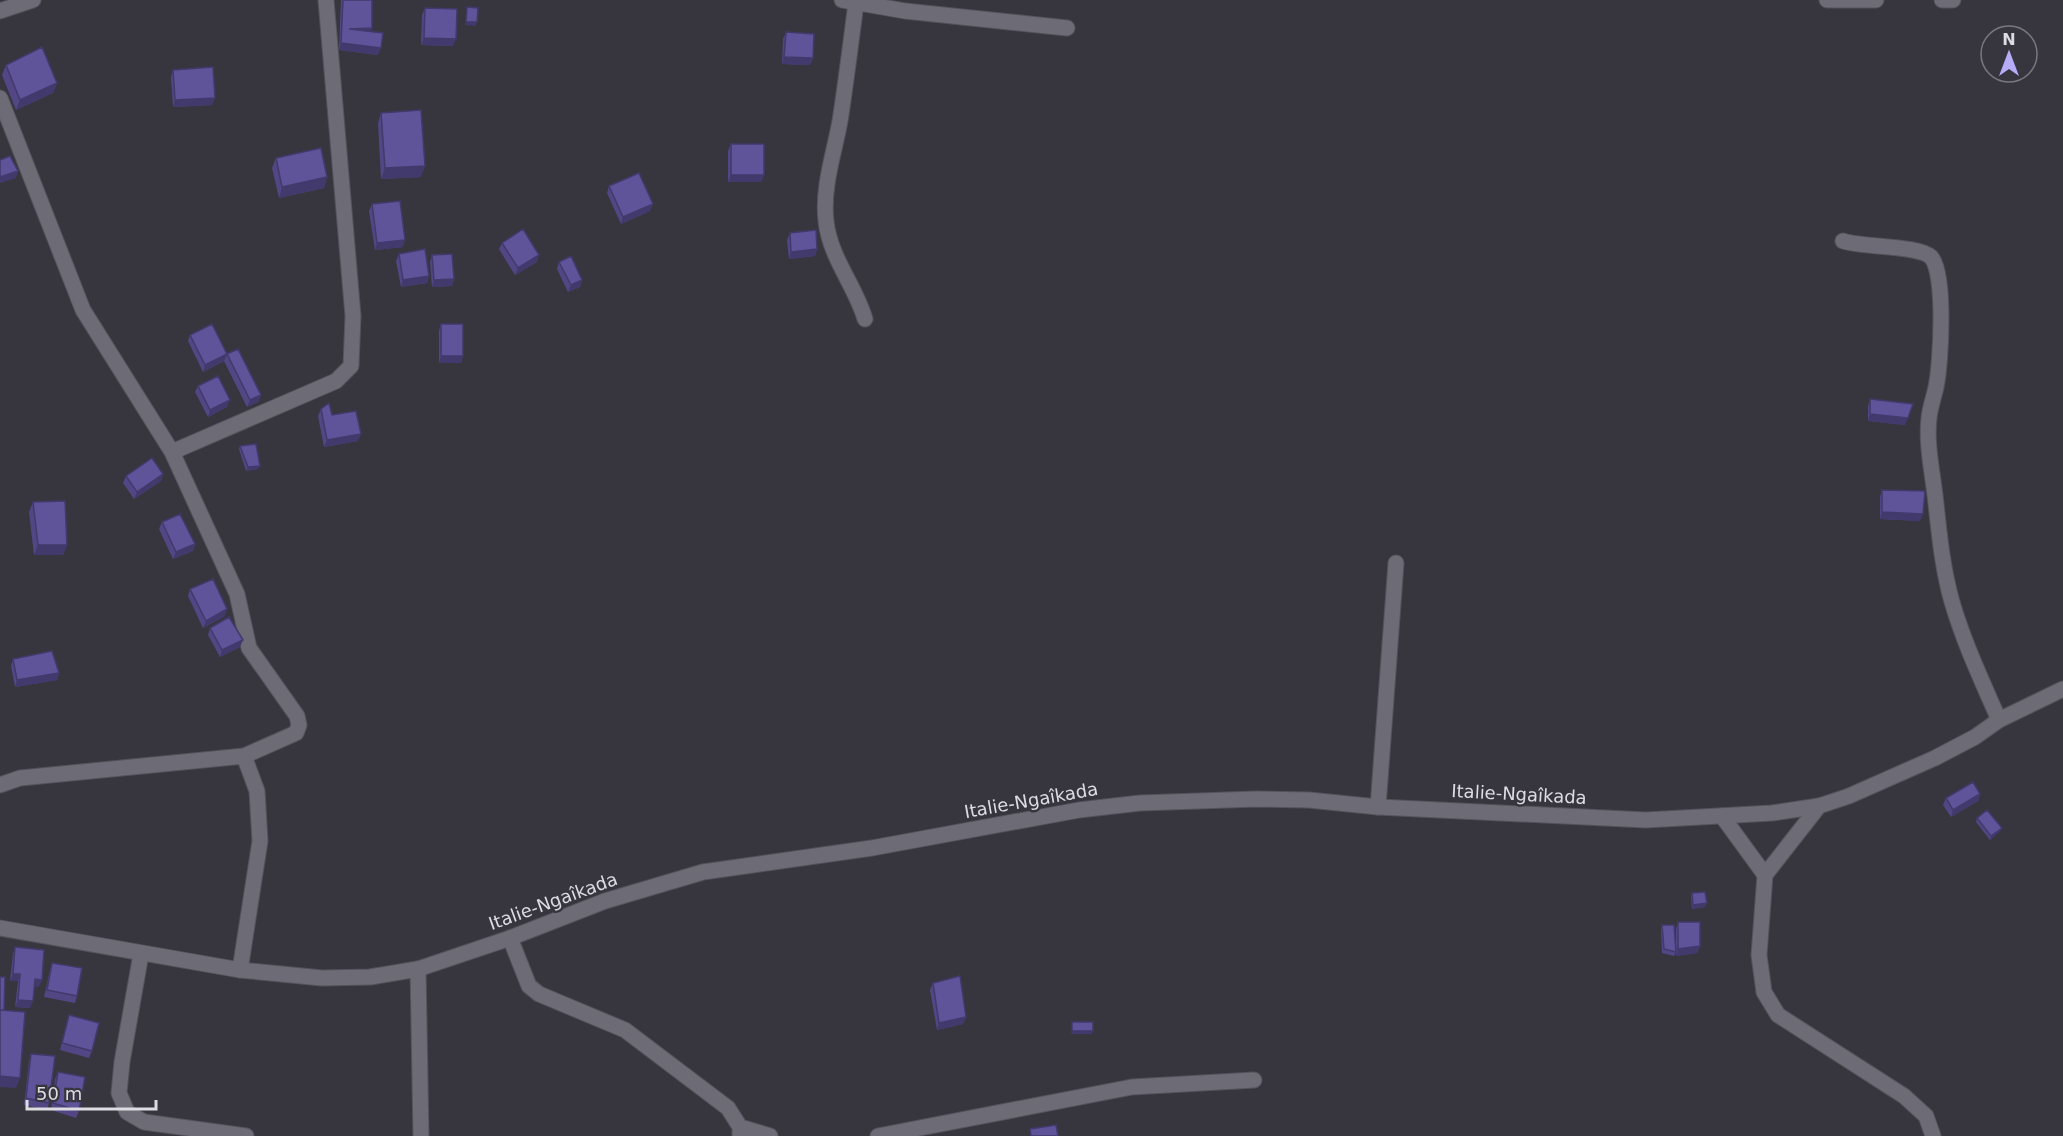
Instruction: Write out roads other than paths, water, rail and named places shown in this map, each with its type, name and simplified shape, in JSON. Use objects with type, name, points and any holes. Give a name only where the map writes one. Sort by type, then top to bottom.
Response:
[{"type":"street","points":[[0,11],[33,0]]},
{"type":"street","points":[[172,452],[336,381],[351,366],[353,316],[326,0]]},
{"type":"street","points":[[1827,0],[1876,0]]},
{"type":"street","points":[[1942,0],[1953,0]]},
{"type":"street","points":[[865,319],[859,297],[837,262],[826,223],[825,199],[840,121],[849,1],[905,11],[1067,28]]},
{"type":"street","points":[[0,98],[83,310],[172,452],[237,594],[249,648],[297,716],[299,725],[296,733],[244,756],[20,778],[0,785]]},
{"type":"street","points":[[1843,241],[1857,246],[1905,248],[1920,251],[1931,257],[1937,270],[1941,335],[1937,385],[1929,418],[1929,448],[1942,555],[1952,602],[1968,650],[1999,720]]},
{"type":"street","points":[[1378,807],[1396,562]]},
{"type":"street","name":"Italie-Ngaîkada","points":[[0,928],[240,970],[322,978],[370,977],[418,969],[510,938],[605,901],[703,872],[872,848],[1079,810],[1140,803],[1256,799],[1646,820],[1722,816],[1819,806],[1849,796],[1935,758],[1975,737],[1999,720],[2063,689]]},
{"type":"street","points":[[240,970],[260,841],[257,792],[244,756]]},
{"type":"street","points":[[1819,806],[1765,875],[1759,955],[1764,992],[1778,1015],[1904,1096],[1926,1116],[1933,1136]]},
{"type":"street","points":[[1722,816],[1765,875]]},
{"type":"street","points":[[510,938],[529,986],[540,994],[625,1030],[728,1108],[740,1131],[770,1136]]},
{"type":"street","points":[[141,954],[119,1093],[127,1112],[144,1122],[246,1136]]},
{"type":"street","points":[[418,969],[421,1136]]},
{"type":"street","points":[[878,1136],[1132,1087],[1254,1080]]}]
